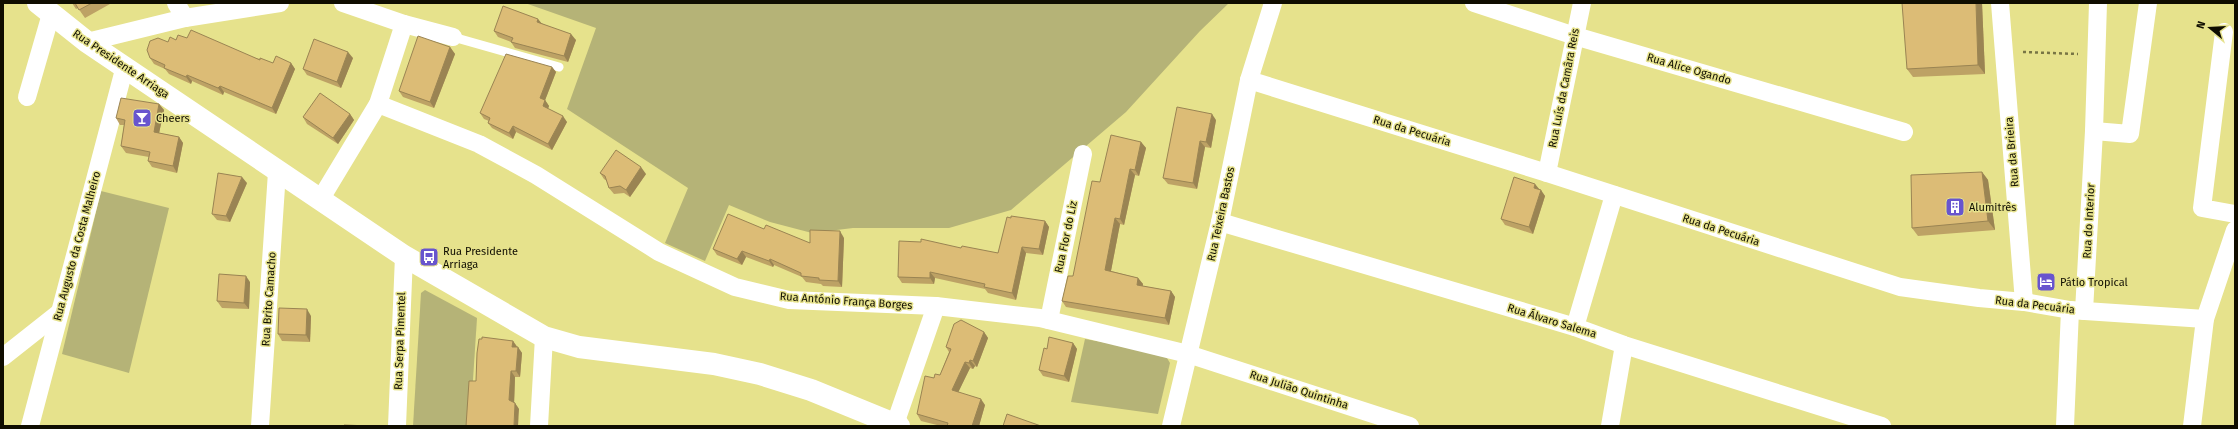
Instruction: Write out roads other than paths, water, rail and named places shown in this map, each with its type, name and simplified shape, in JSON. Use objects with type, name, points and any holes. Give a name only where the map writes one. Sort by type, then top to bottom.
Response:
[{"type":"street","points":[[176,3],[185,18]]},
{"type":"street","points":[[87,42],[185,18],[280,3]]},
{"type":"street","points":[[343,3],[404,24],[453,37]]},
{"type":"street","name":"Rua Teixeira Bastos","points":[[1171,426],[1220,222],[1250,80],[1273,3]]},
{"type":"street","name":"Rua Alice Ogando","points":[[1474,3],[1575,36],[1904,132]]},
{"type":"street","name":"Rua Luís da Camâra Reis","points":[[1547,173],[1582,3]]},
{"type":"street","name":"Rua da Brieira","points":[[2000,3],[2024,302]]},
{"type":"street","name":"Rua do Interior","points":[[2066,426],[2094,131],[2098,3]]},
{"type":"street","points":[[2094,131],[2130,134],[2148,3]]},
{"type":"street","points":[[27,97],[44,9]]},
{"type":"street","name":"Rua Presidente Arriaga","points":[[44,9],[87,42],[125,66],[277,172],[404,256],[544,338],[578,348],[714,364],[760,374],[811,390],[897,425]]},
{"type":"street","points":[[320,200],[378,104],[404,24]]},
{"type":"street","points":[[2224,32],[2202,208],[2235,214]]},
{"type":"street","name":"Rua Augusto da Costa Malheiro","points":[[30,426],[125,66]]},
{"type":"street","name":"Rua da Pecuária","points":[[1250,80],[1547,173],[1900,288],[2024,302],[2077,311],[2205,320]]},
{"type":"street","name":"Rua António França Borges","points":[[378,104],[479,144],[536,175],[659,252],[735,287],[789,300],[936,306],[1049,320],[1188,354]]},
{"type":"street","name":"Rua Flor do Liz","points":[[1049,320],[1083,154]]},
{"type":"street","name":"Rua Brito Camacho","points":[[260,426],[277,172]]},
{"type":"street","points":[[1575,327],[1614,196]]},
{"type":"street","name":"Rua Álvaro Salema","points":[[1220,222],[1575,327],[1624,345],[1882,426]]},
{"type":"street","points":[[2192,426],[2205,320],[2235,230]]},
{"type":"street","name":"Rua Serpa Pimentel","points":[[397,426],[404,256]]},
{"type":"street","points":[[897,425],[936,306]]},
{"type":"street","points":[[3,357],[60,312]]},
{"type":"street","points":[[539,426],[544,338]]},
{"type":"street","points":[[1610,426],[1624,345]]},
{"type":"street","name":"Rua Julião Quintinha","points":[[1188,354],[1410,426]]},
{"type":"lane","points":[[453,37],[559,67]]},
{"type":"place","name":"Cheers","points":[[142,118]]},
{"type":"place","name":"Alumitrês","points":[[1955,207]]},
{"type":"place","name":"Rua Presidente Arriaga","points":[[429,257]]},
{"type":"place","name":"Pátio Tropical","points":[[2046,282]]}]
